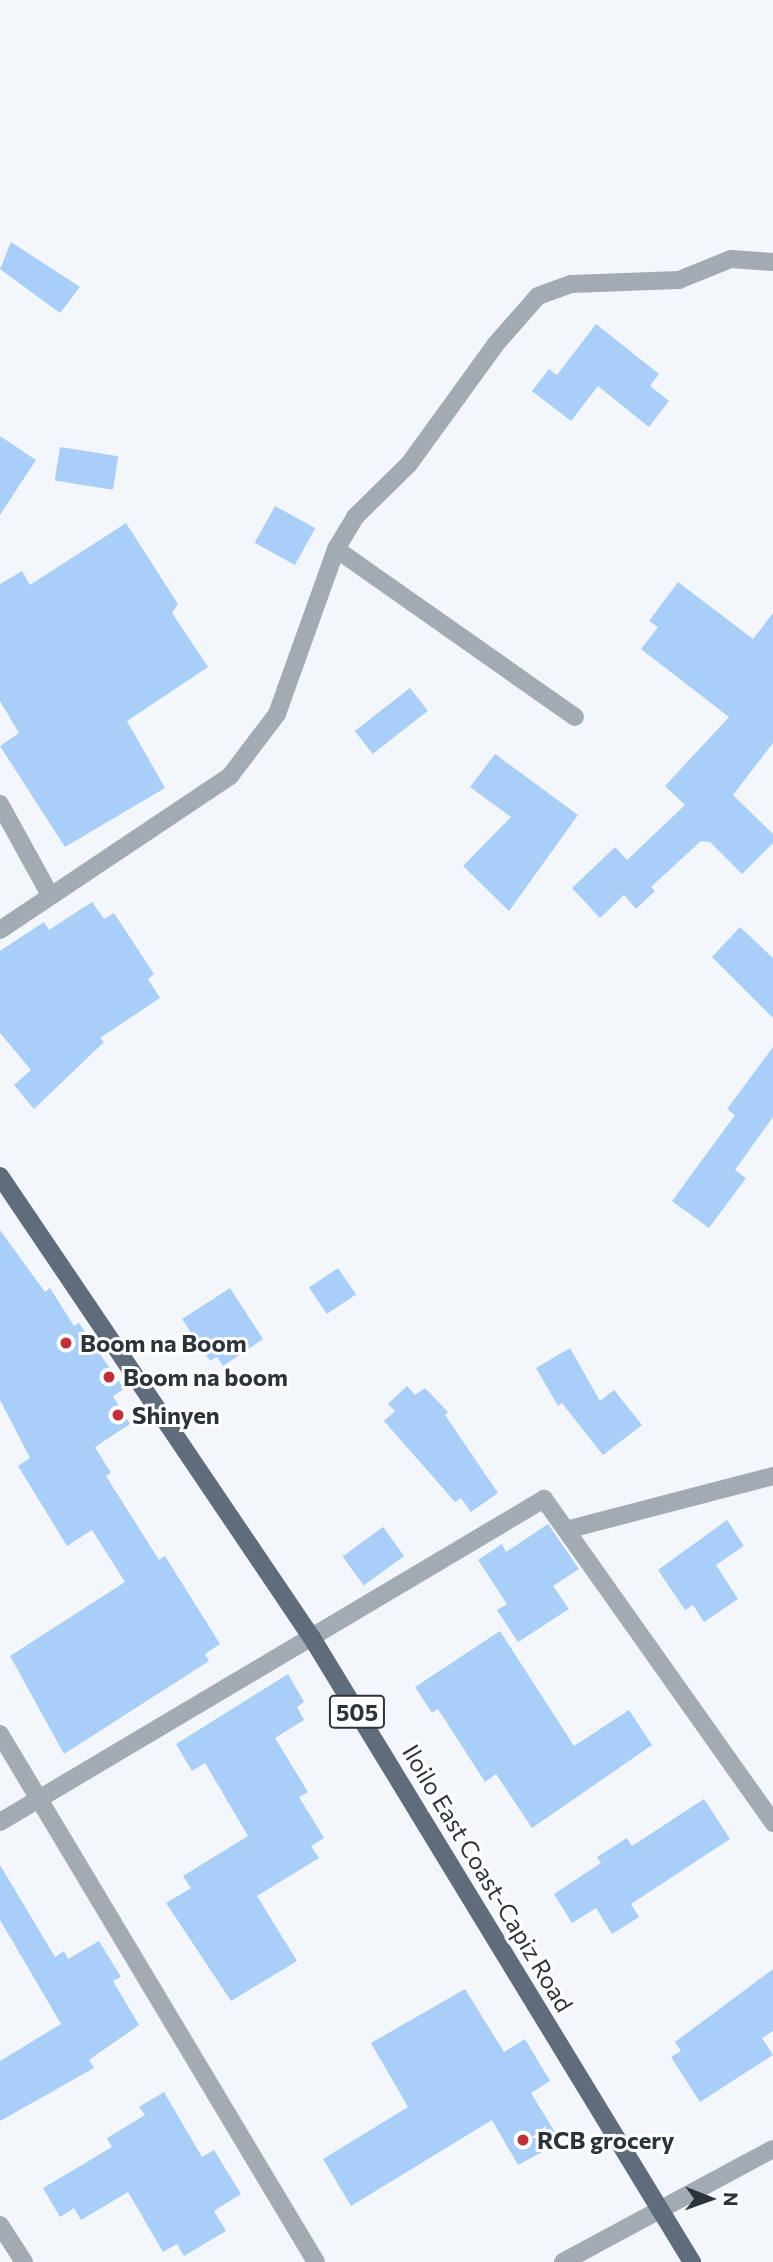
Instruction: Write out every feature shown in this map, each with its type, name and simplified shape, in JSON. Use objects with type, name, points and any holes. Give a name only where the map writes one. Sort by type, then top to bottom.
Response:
[{"type":"main road","name":"Iloilo East Coast-Capiz Road","points":[[0,1176],[312,1638],[692,2262]]},
{"type":"street","points":[[0,930],[230,776],[277,714],[336,549],[355,517],[410,464],[495,345],[538,296],[571,284],[680,280],[731,259],[773,262]]},
{"type":"street","points":[[336,549],[575,717]]},
{"type":"street","points":[[0,804],[50,895]]},
{"type":"street","points":[[566,1530],[773,1476]]},
{"type":"street","points":[[0,1822],[544,1499],[773,1824]]},
{"type":"street","points":[[0,1734],[316,2262]]},
{"type":"street","points":[[563,2262],[773,2149]]},
{"type":"street","points":[[0,2225],[24,2262]]},
{"type":"building","points":[[11,242],[80,287],[60,313],[0,269]]},
{"type":"building","points":[[596,324],[659,374],[650,386],[669,401],[649,427],[598,386],[571,421],[532,391],[549,369],[557,375]]},
{"type":"building","points":[[0,436],[36,460],[0,515]]},
{"type":"building","points":[[60,447],[118,456],[113,490],[55,481]]},
{"type":"building","points":[[275,506],[315,528],[295,565],[255,543]]},
{"type":"building","points":[[126,523],[178,604],[172,613],[208,667],[127,721],[165,788],[65,847],[0,746],[19,733],[0,701],[0,584],[22,571],[30,585]]},
{"type":"building","points":[[678,582],[753,639],[773,613],[773,743],[733,795],[773,834],[773,843],[742,874],[710,842],[701,841],[651,887],[655,891],[636,909],[624,895],[600,918],[572,888],[615,847],[627,860],[685,805],[665,786],[729,717],[641,649],[658,627],[649,621]]},
{"type":"building","points":[[410,688],[428,711],[373,754],[355,731]]},
{"type":"building","points":[[495,754],[578,815],[509,911],[463,866],[511,817],[470,787]]},
{"type":"building","points":[[92,902],[104,919],[114,913],[154,974],[148,979],[160,998],[100,1038],[104,1042],[34,1109],[14,1085],[31,1070],[0,1033],[0,951],[44,922],[49,930]]},
{"type":"building","points":[[740,927],[773,958],[773,1018],[712,957]]},
{"type":"building","points":[[773,1047],[773,1117],[735,1170],[746,1178],[709,1228],[672,1201],[735,1115],[727,1109]]},
{"type":"building","points":[[0,1230],[45,1292],[50,1288],[74,1326],[79,1323],[124,1389],[113,1396],[130,1424],[95,1447],[111,1473],[106,1476],[159,1560],[165,1556],[220,1644],[205,1654],[209,1661],[64,1754],[10,1656],[125,1582],[92,1530],[67,1546],[18,1466],[30,1458],[0,1400]]},
{"type":"building","points":[[338,1268],[356,1295],[327,1314],[309,1288]]},
{"type":"building","points":[[230,1288],[263,1339],[223,1366],[217,1357],[210,1361],[182,1319]]},
{"type":"building","points":[[570,1348],[600,1401],[614,1390],[642,1425],[603,1455],[562,1403],[558,1406],[536,1368]]},
{"type":"building","points":[[407,1386],[415,1395],[425,1388],[448,1412],[445,1415],[498,1493],[471,1512],[461,1498],[455,1502],[384,1421],[395,1411],[388,1404]]},
{"type":"building","points":[[727,1520],[744,1546],[716,1565],[738,1599],[704,1622],[693,1605],[685,1610],[658,1570]]},
{"type":"building","points":[[548,1524],[579,1569],[553,1586],[569,1609],[518,1642],[497,1610],[507,1604],[478,1560],[502,1544],[506,1552]]},
{"type":"building","points":[[383,1527],[404,1556],[364,1586],[343,1556]]},
{"type":"building","points":[[500,1631],[574,1746],[629,1710],[652,1745],[532,1828],[496,1774],[485,1782],[438,1709],[432,1713],[415,1687]]},
{"type":"building","points":[[288,1674],[304,1702],[297,1707],[304,1720],[275,1738],[308,1792],[299,1797],[324,1838],[311,1846],[319,1858],[257,1896],[297,1961],[231,2001],[166,1903],[191,1888],[183,1876],[248,1836],[205,1763],[192,1771],[176,1744]]},
{"type":"building","points":[[704,1799],[730,1839],[631,1904],[639,1917],[612,1934],[596,1908],[572,1923],[554,1894],[601,1863],[597,1857],[627,1838],[632,1846]]},
{"type":"building","points":[[0,1865],[55,1957],[64,1951],[68,1959],[99,1941],[121,1977],[113,1981],[139,2025],[89,2060],[94,2068],[0,2121],[0,2061],[61,2024],[0,1920]]},
{"type":"building","points":[[773,1969],[773,2031],[762,2038],[773,2055],[700,2102],[671,2057],[681,2051],[675,2042]]},
{"type":"building","points":[[465,1989],[504,2052],[525,2039],[550,2081],[531,2093],[561,2142],[518,2165],[492,2120],[351,2206],[323,2159],[408,2107],[371,2043]]},
{"type":"building","points":[[164,2092],[202,2157],[214,2150],[241,2194],[214,2211],[226,2231],[184,2256],[177,2244],[163,2252],[128,2192],[81,2220],[74,2208],[60,2217],[43,2188],[112,2147],[107,2138],[145,2115],[139,2107]]},
{"type":"place","name":"Boom na Boom","points":[[66,1343]]},
{"type":"place","name":"Boom na boom","points":[[109,1377]]},
{"type":"place","name":"Shinyen","points":[[118,1415]]},
{"type":"place","name":"RCB grocery","points":[[523,2140]]}]
